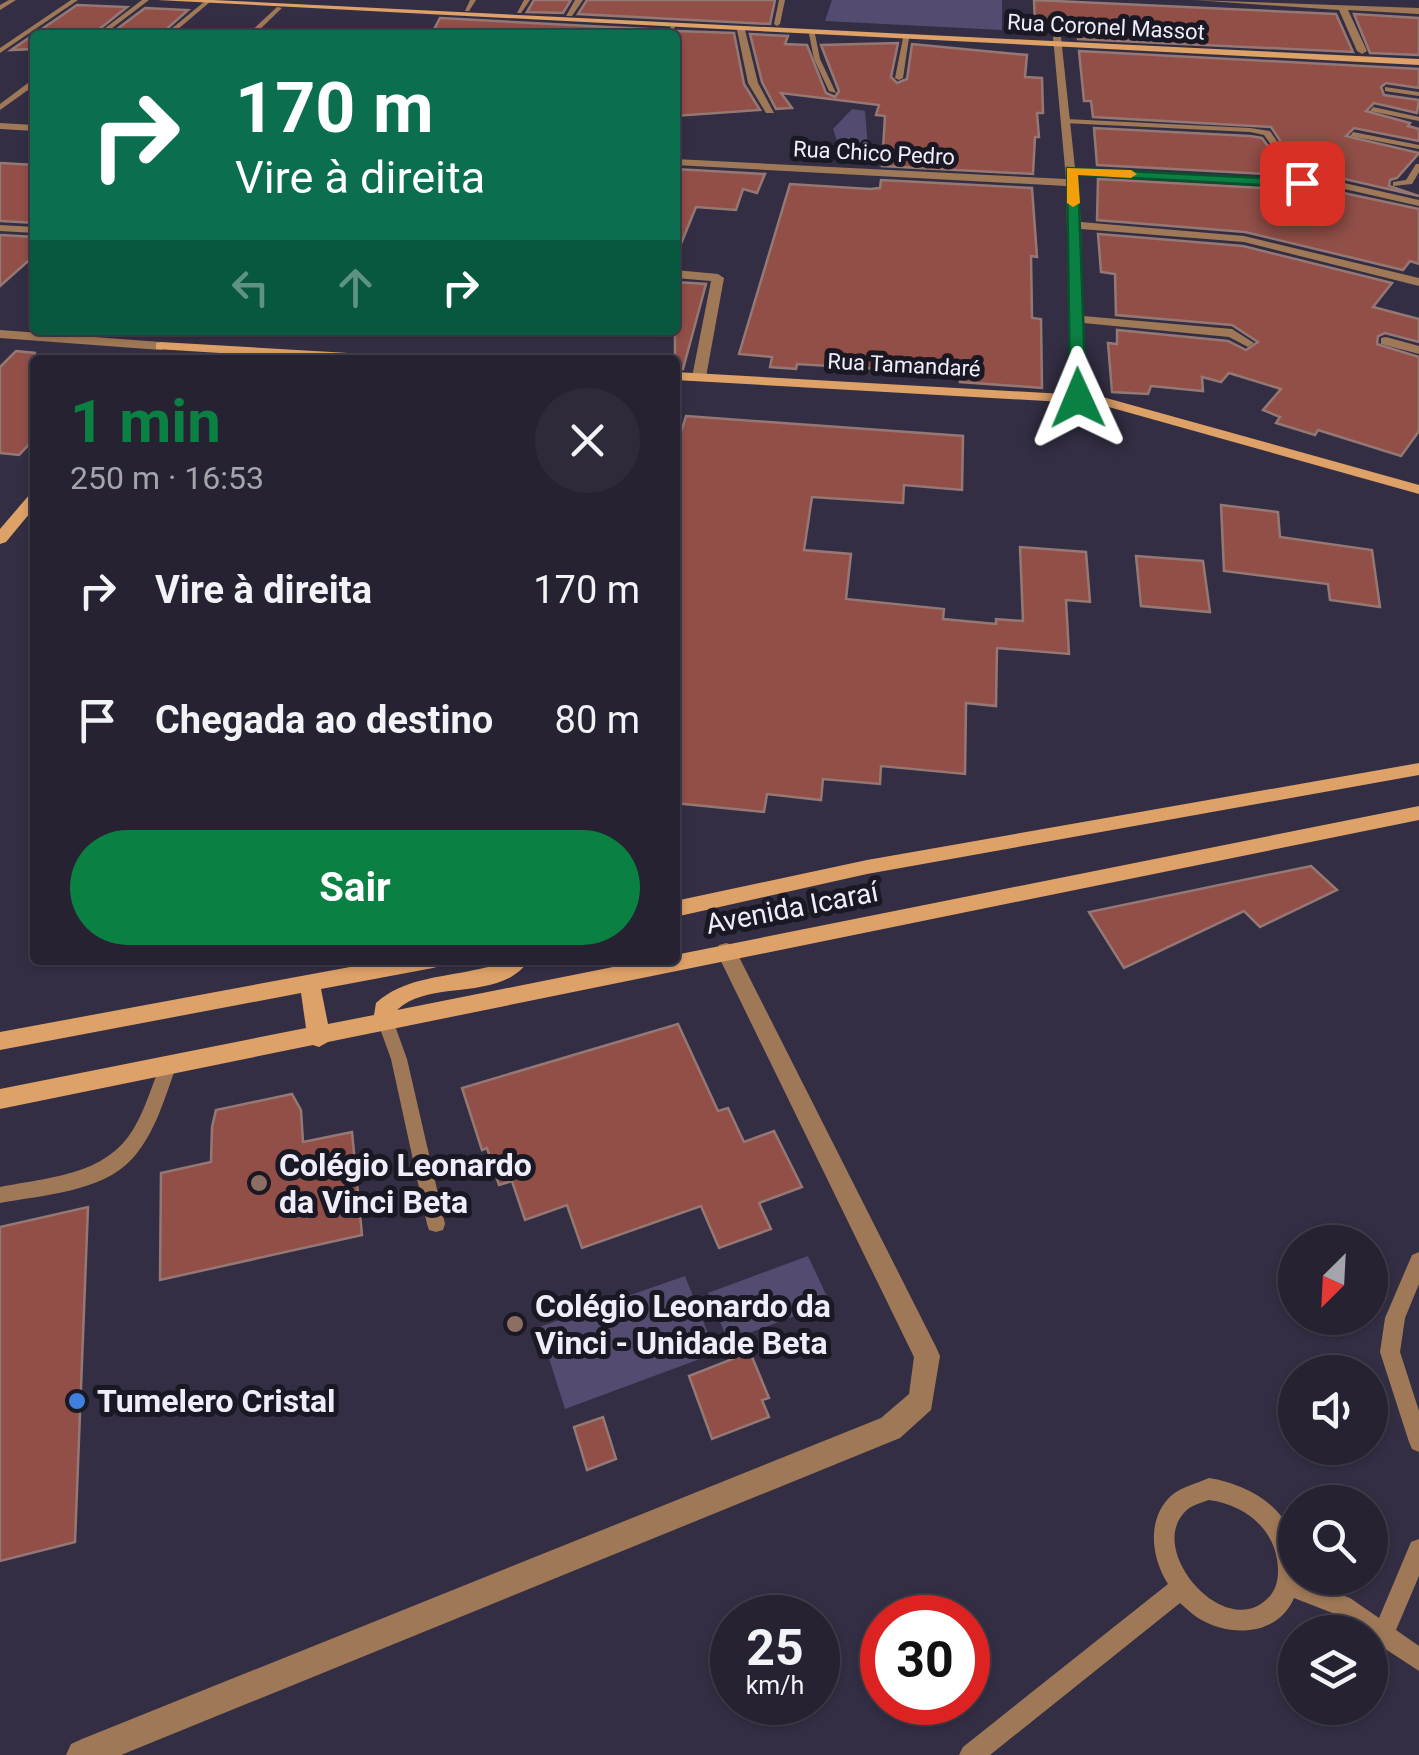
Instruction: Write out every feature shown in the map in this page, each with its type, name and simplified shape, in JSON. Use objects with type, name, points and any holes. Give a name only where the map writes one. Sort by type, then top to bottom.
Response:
[{"type":"street","name":"Rua Coronel Massot","points":[[161,0],[290,2],[658,30]]},
{"type":"street","points":[[569,14],[579,0]]},
{"type":"street","points":[[1198,0],[1419,11]]},
{"type":"street","name":"Rua Coronel Massot","points":[[254,2],[279,8],[443,12],[470,5],[520,12],[1419,62]]},
{"type":"street","points":[[1342,7],[1362,52]]},
{"type":"street","points":[[432,26],[443,12]]},
{"type":"street","points":[[741,30],[753,83],[770,111]]},
{"type":"street","name":"Rua Coronel Massot","points":[[680,31],[1419,54]]},
{"type":"street","points":[[1058,41],[1076,225],[1078,398]]},
{"type":"street","points":[[0,126],[30,128]]},
{"type":"street","name":"Rua Chico Pedro","points":[[680,162],[1340,185],[1419,204]]},
{"type":"street","points":[[1076,225],[1244,238],[1419,282]]},
{"type":"street","points":[[0,228],[30,230]]},
{"type":"street","points":[[680,274],[718,278],[699,376]]},
{"type":"street","points":[[1076,318],[1232,333],[1248,343]]},
{"type":"street","points":[[0,334],[315,355]]},
{"type":"street","points":[[154,355],[171,335]]},
{"type":"street","points":[[1386,341],[1419,350]]},
{"type":"street","name":"Rua Tamandaré","points":[[680,376],[1099,400],[1419,490]]},
{"type":"street","points":[[0,539],[30,503]]},
{"type":"street","name":"Avenida Icaraí","points":[[680,908],[867,867],[1419,769]]},
{"type":"street","name":"Avenida Icaraí","points":[[680,961],[1419,813]]},
{"type":"street","points":[[82,1755],[890,1428],[922,1401],[927,1356],[726,952]]},
{"type":"street","points":[[0,1041],[409,965]]},
{"type":"street","points":[[386,1022],[384,1009],[402,992],[472,982],[502,973],[512,965]]},
{"type":"street","name":"Avenida Icaraí","points":[[0,1099],[320,1038],[663,965]]},
{"type":"street","points":[[310,985],[320,1038]]},
{"type":"lane","points":[[0,8],[13,0]]},
{"type":"lane","points":[[32,30],[75,0]]},
{"type":"lane","points":[[106,30],[146,0]]},
{"type":"lane","points":[[520,12],[528,0]]},
{"type":"lane","points":[[777,24],[782,0]]},
{"type":"lane","points":[[172,30],[207,2]]},
{"type":"lane","points":[[255,30],[279,8]]},
{"type":"lane","points":[[0,52],[30,31]]},
{"type":"lane","points":[[812,34],[817,59],[833,91]]},
{"type":"lane","points":[[899,78],[906,38]]},
{"type":"lane","points":[[0,108],[30,86]]},
{"type":"lane","points":[[1388,88],[1419,94]]},
{"type":"lane","points":[[1373,109],[1419,118]]},
{"type":"lane","points":[[1066,121],[1250,130],[1268,134],[1277,147]]},
{"type":"lane","points":[[1353,134],[1419,148]]},
{"type":"lane","points":[[1396,184],[1409,182],[1419,166]]},
{"type":"lane","points":[[386,1022],[399,1059],[436,1224]]},
{"type":"lane","points":[[0,1195],[117,1166],[141,1138],[168,1067]]},
{"type":"lane","points":[[1419,1260],[1395,1318],[1390,1352],[1419,1442]]},
{"type":"lane","points":[[1278,1535],[1270,1519],[1241,1497],[1209,1489],[1182,1498],[1166,1522],[1165,1554],[1181,1588],[1210,1612],[1244,1621],[1273,1610],[1282,1595]]},
{"type":"lane","points":[[1388,1623],[1419,1550]]},
{"type":"lane","points":[[971,1755],[1181,1588]]},
{"type":"lane","points":[[1314,1595],[1355,1615]]},
{"type":"lane","points":[[1388,1638],[1419,1660]]},
{"type":"shaded area","points":[[832,0],[1002,0],[1002,30],[825,21]]},
{"type":"shaded area","points":[[852,109],[865,111],[869,160],[843,159],[833,129]]},
{"type":"shaded area","points":[[808,1256],[830,1303],[728,1341],[708,1293]]},
{"type":"shaded area","points":[[685,1276],[716,1353],[565,1409],[539,1327]]},
{"type":"building","points":[[534,0],[571,0],[563,13],[527,12]]},
{"type":"building","points":[[587,0],[775,0],[770,24],[578,14]]},
{"type":"building","points":[[1034,0],[1336,14],[1353,52],[1078,39],[1077,26],[1035,24]]},
{"type":"building","points":[[77,5],[127,7],[98,30],[40,30]]},
{"type":"building","points":[[145,8],[188,10],[166,30],[116,30]]},
{"type":"building","points":[[1354,14],[1419,18],[1419,55],[1370,53]]},
{"type":"building","points":[[440,18],[664,30],[434,30]]},
{"type":"building","points":[[680,31],[734,33],[744,84],[760,110],[680,116]]},
{"type":"building","points":[[750,34],[788,36],[785,44],[807,45],[826,93],[835,97],[839,91],[821,45],[898,43],[891,77],[897,83],[907,79],[912,44],[1027,55],[1025,77],[1042,78],[1043,113],[1037,113],[1039,137],[1035,137],[1033,174],[882,166],[885,116],[876,115],[879,105],[781,93],[792,108],[776,109],[762,82]]},
{"type":"building","points":[[30,37],[30,49],[11,50]]},
{"type":"building","points":[[1079,51],[1419,69],[1419,88],[1386,83],[1381,87],[1384,95],[1419,100],[1417,113],[1374,103],[1366,111],[1410,123],[1408,126],[1419,129],[1419,141],[1354,128],[1346,136],[1419,153],[1397,178],[1390,180],[1389,186],[1419,196],[1340,178],[1097,165],[1094,128],[1250,136],[1262,138],[1273,153],[1285,148],[1271,127],[1093,117],[1091,101],[1084,101]]},
{"type":"building","points":[[0,163],[30,165],[30,223],[0,221]]},
{"type":"building","points":[[680,169],[765,174],[757,193],[743,189],[736,210],[696,207],[680,246]]},
{"type":"building","points":[[1098,179],[1339,192],[1419,209],[1419,264],[1410,261],[1403,270],[1245,232],[1097,220]]},
{"type":"building","points":[[881,180],[1032,188],[1037,257],[1031,256],[1032,318],[1041,319],[1042,388],[960,382],[960,375],[797,364],[796,369],[770,367],[772,357],[739,354],[790,184],[870,189],[880,188]]},
{"type":"building","points":[[1098,234],[1243,246],[1392,283],[1373,307],[1419,319],[1419,342],[1385,333],[1378,336],[1377,344],[1419,357],[1419,431],[1401,456],[1318,430],[1315,435],[1276,423],[1280,417],[1263,410],[1281,389],[1229,373],[1221,382],[1202,377],[1203,391],[1151,386],[1148,394],[1112,392],[1108,343],[1117,344],[1117,330],[1228,341],[1246,350],[1258,342],[1232,325],[1116,315],[1115,274],[1101,272]]},
{"type":"building","points":[[0,235],[30,237],[30,259],[0,286]]},
{"type":"building","points":[[680,282],[706,284],[683,369],[680,355],[675,355],[675,335],[680,335]]},
{"type":"building","points":[[16,351],[35,353],[30,355],[30,443],[19,455],[0,453],[0,367]]},
{"type":"building","points":[[686,416],[963,436],[962,490],[904,485],[903,503],[812,497],[804,550],[851,554],[846,599],[944,609],[943,619],[996,624],[996,619],[1023,621],[1020,547],[1086,552],[1090,602],[1066,600],[1069,654],[997,648],[996,706],[966,703],[965,774],[881,766],[880,784],[823,779],[821,800],[767,794],[764,812],[680,804],[680,436]]},
{"type":"building","points":[[1221,505],[1278,512],[1280,537],[1372,550],[1380,607],[1330,600],[1328,584],[1224,571]]},
{"type":"building","points":[[1136,556],[1203,561],[1210,612],[1141,606]]},
{"type":"building","points":[[1311,866],[1337,890],[1260,927],[1244,911],[1124,968],[1089,912]]},
{"type":"building","points":[[678,1024],[718,1111],[728,1108],[744,1142],[774,1131],[802,1187],[759,1203],[771,1229],[719,1248],[701,1206],[582,1248],[567,1205],[525,1220],[512,1181],[499,1185],[487,1148],[482,1150],[462,1088]]},
{"type":"building","name":"Colégio Leonardo da Vinci Beta","points":[[292,1094],[301,1110],[303,1142],[352,1132],[362,1235],[160,1280],[161,1173],[211,1162],[216,1110]]},
{"type":"building","points":[[88,1207],[75,1542],[0,1561],[0,1227]]},
{"type":"building","points":[[750,1352],[769,1398],[762,1400],[769,1417],[712,1439],[689,1376]]},
{"type":"building","points":[[603,1417],[616,1459],[587,1470],[574,1427]]},
{"type":"slow traffic","points":[[1073,203],[1071,171],[1131,174]]},
{"type":"place","name":"Colégio Leonardo da Vinci Beta","points":[[259,1183]]},
{"type":"place","name":"Colégio Leonardo da Vinci - Unidade Beta","points":[[515,1324]]},
{"type":"place","name":"Tumelero Cristal","points":[[77,1401]]},
{"type":"route","points":[[1078,398],[1076,225],[1071,171],[1302,183]]}]
